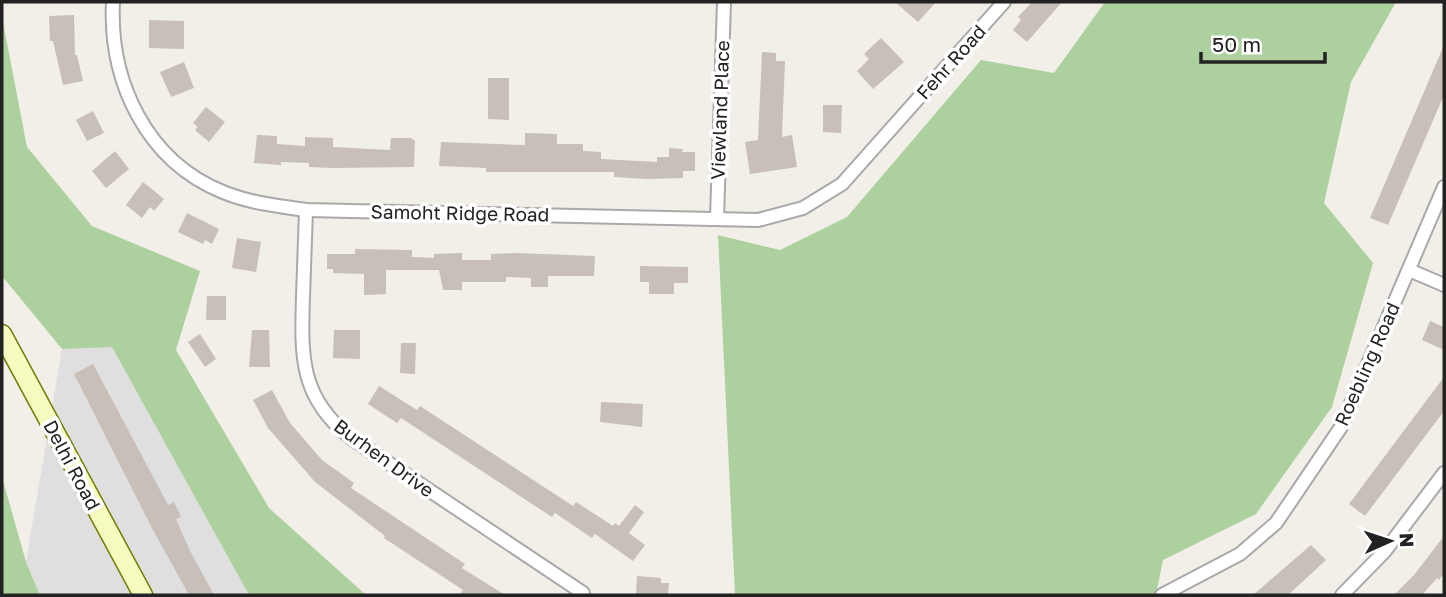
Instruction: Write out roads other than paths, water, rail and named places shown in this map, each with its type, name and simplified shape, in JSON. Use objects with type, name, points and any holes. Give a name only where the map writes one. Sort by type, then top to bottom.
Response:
[{"type":"street","name":"Samoht Ridge Road","points":[[113,2],[113,45],[117,67],[127,96],[141,123],[160,147],[182,168],[221,191],[250,201],[306,210],[758,220],[803,208],[842,184],[898,122]]},
{"type":"street","name":"Viewland Place","points":[[717,218],[724,2]]},
{"type":"street","name":"Fehr Road","points":[[898,122],[1004,2]]},
{"type":"street","name":"Roebling Road","points":[[1162,595],[1240,554],[1276,523],[1340,427],[1444,187]]},
{"type":"street","name":"Burhen Drive","points":[[306,210],[301,349],[309,386],[324,412],[351,438],[583,593]]},
{"type":"street","points":[[1409,270],[1444,285]]},
{"type":"street","name":"Delhi Road","points":[[2,334],[143,595]]},
{"type":"street","points":[[1342,595],[1385,551],[1444,473]]}]
